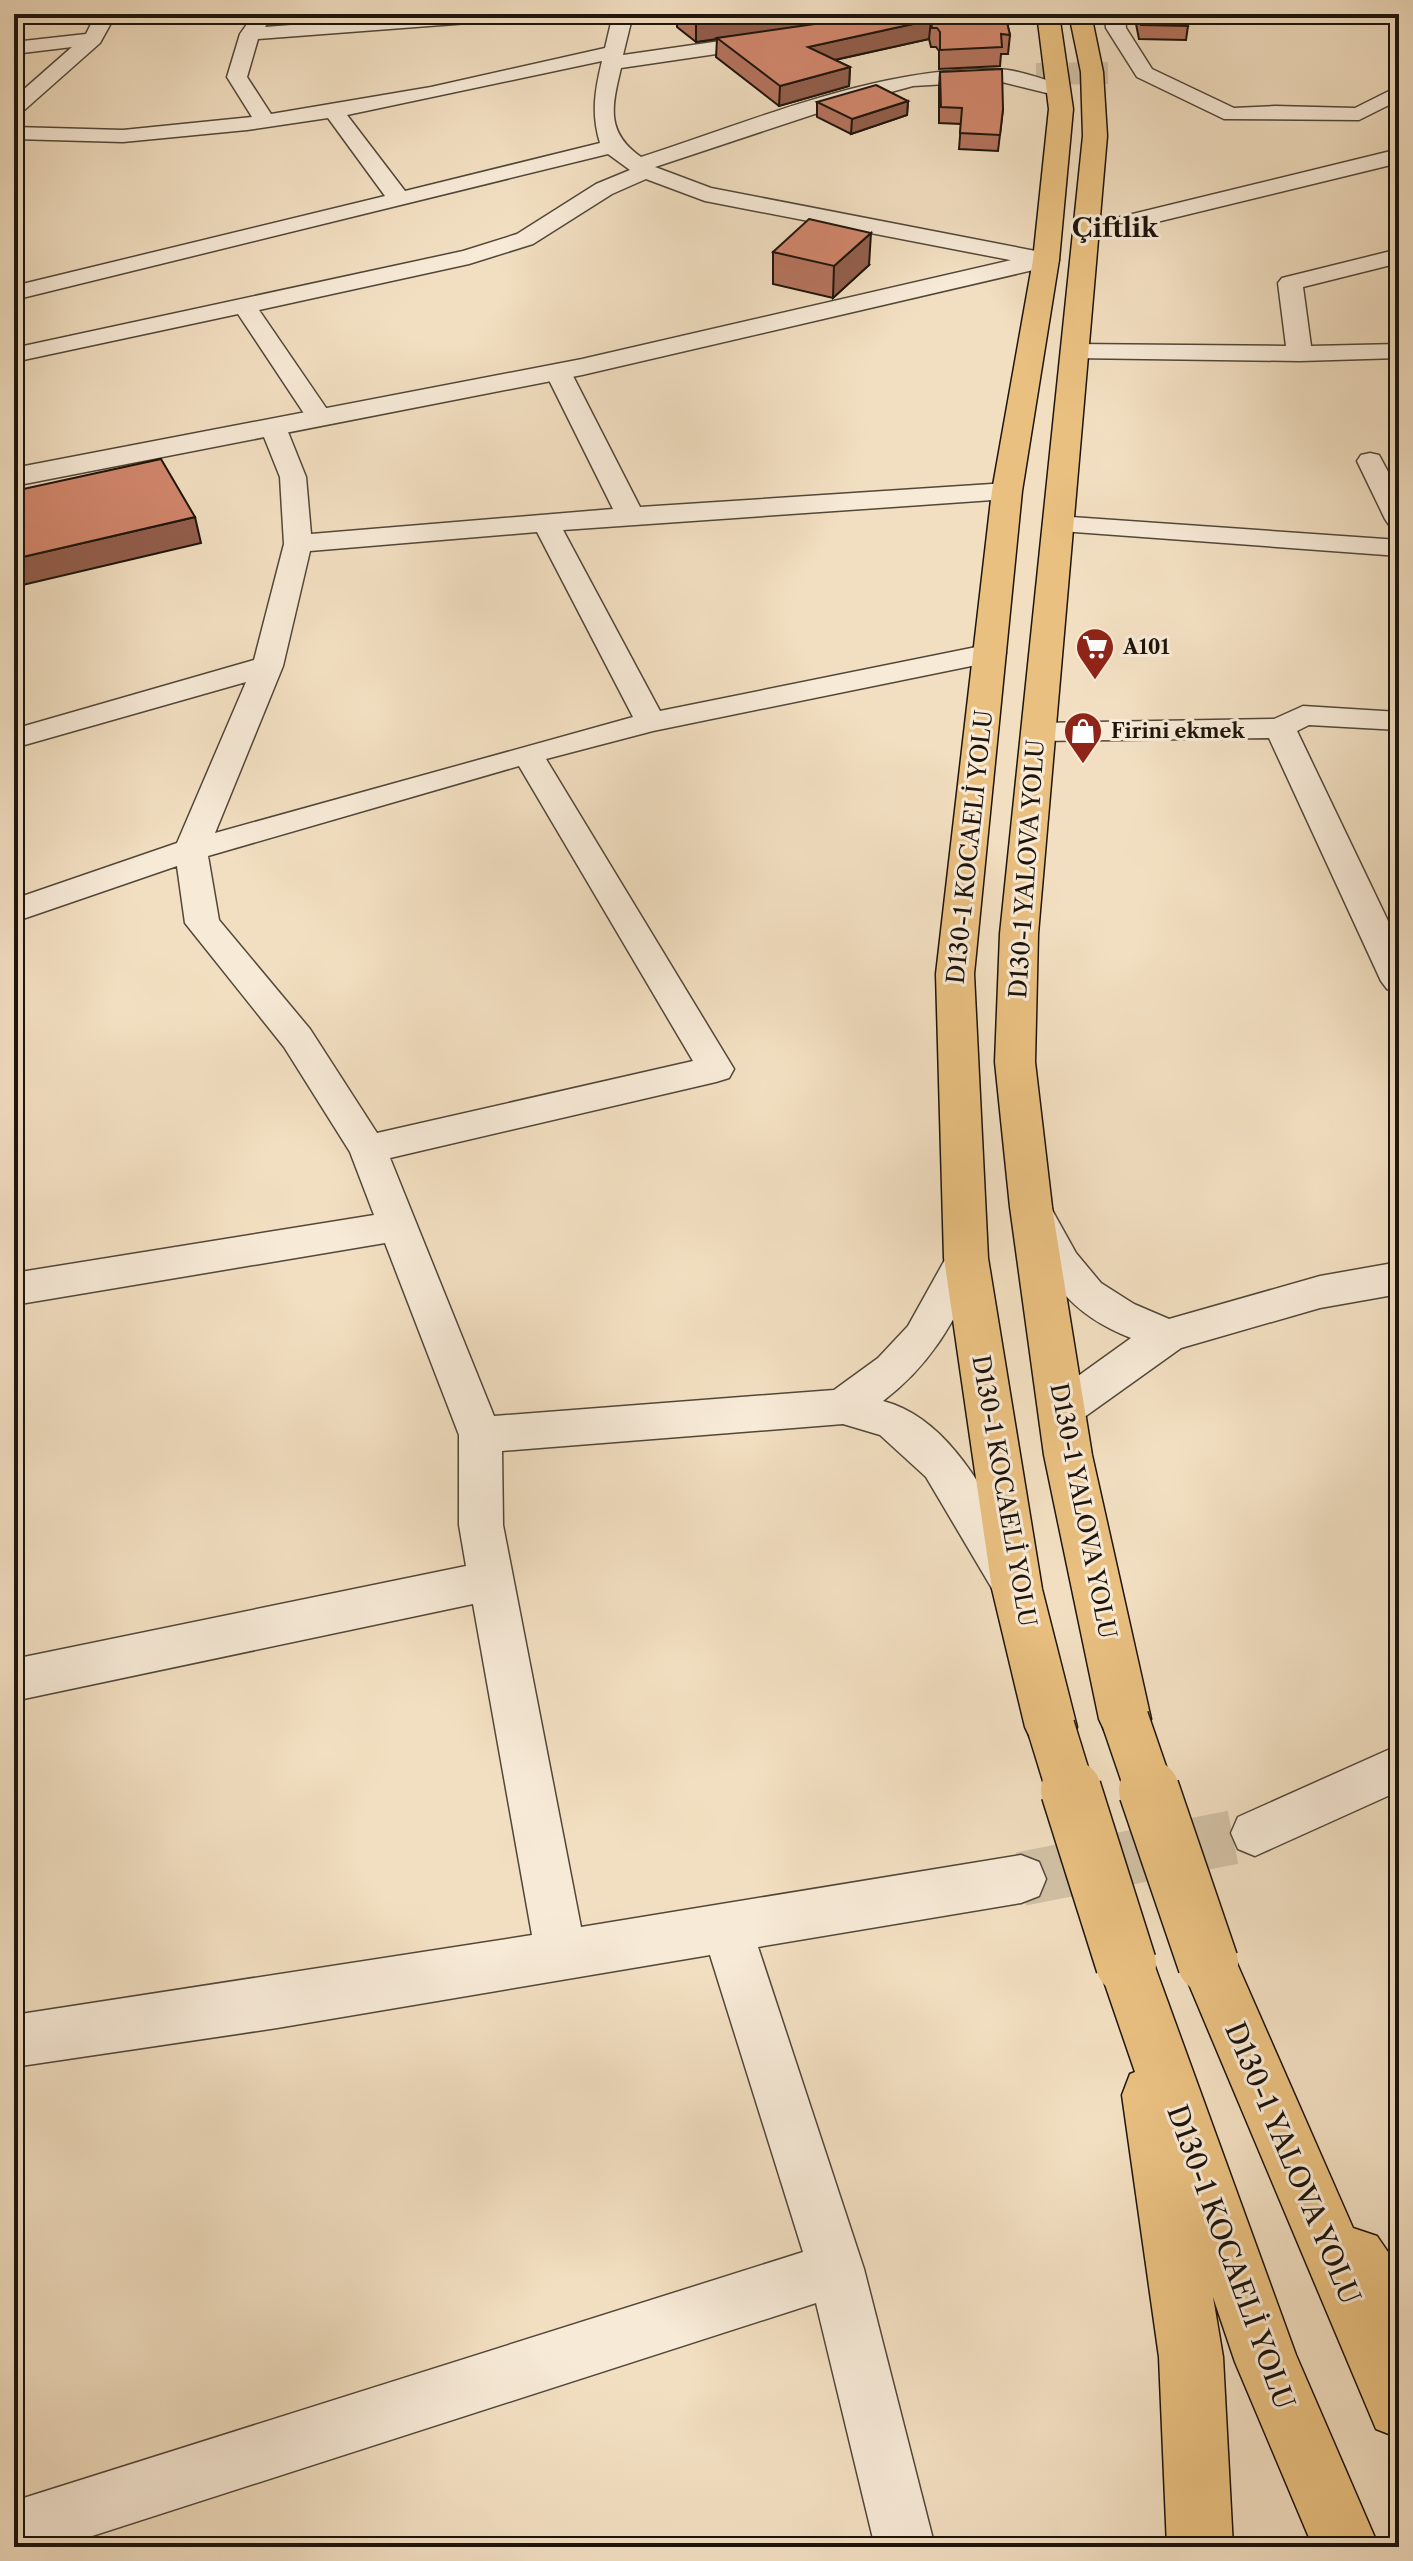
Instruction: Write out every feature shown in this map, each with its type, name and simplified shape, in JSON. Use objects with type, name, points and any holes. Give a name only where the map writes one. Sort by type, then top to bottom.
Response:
[{"type":"highway","name":"D130-1 KOCAELİ YOLU","points":[[1048,14],[1047,82],[1061,109],[1046,260],[1007,491],[955,974],[966,1258],[1017,1589],[1051,1727],[1131,1979],[1267,2362],[1346,2547]]},
{"type":"highway","name":"D130-1 YALOVA YOLU","points":[[1080,14],[1092,72],[1095,136],[1019,934],[1015,1062],[1031,1207],[1068,1455],[1125,1719],[1208,1963],[1399,2406]]},
{"type":"highway","points":[[1131,1979],[1191,2357],[1200,2547]]},
{"type":"highway","points":[[1301,2181],[1399,2322]]},
{"type":"street","points":[[14,109],[93,39],[106,14]]},
{"type":"street","points":[[264,14],[250,34],[237,77],[265,121]]},
{"type":"street","points":[[250,34],[508,14]]},
{"type":"street","points":[[623,14],[604,95],[604,122],[612,147],[642,168],[705,194],[1046,260]]},
{"type":"street","points":[[1115,14],[1116,28],[1144,73]]},
{"type":"street","points":[[1364,14],[1399,16]]},
{"type":"street","points":[[14,133],[120,136],[265,121],[334,111],[612,57],[797,36]]},
{"type":"street","points":[[14,48],[93,39]]},
{"type":"street","points":[[1120,73],[1144,73],[1231,115],[1275,112],[1359,114],[1399,92]]},
{"type":"street","points":[[14,355],[483,252],[525,239],[642,168],[829,103],[912,80],[998,75],[1047,82]]},
{"type":"street","points":[[334,111],[400,200]]},
{"type":"street","points":[[14,293],[612,147]]},
{"type":"street","points":[[1087,232],[1155,219],[1322,173],[1399,156]]},
{"type":"street","points":[[1300,354],[1290,283],[1394,248]]},
{"type":"street","points":[[14,477],[558,372],[1046,260]]},
{"type":"street","points":[[243,304],[320,418]]},
{"type":"street","points":[[1073,351],[1300,354],[1399,351]]},
{"type":"street","points":[[558,372],[631,517]]},
{"type":"street","points":[[273,427],[293,477],[298,544],[268,666],[191,850],[202,923],[297,1038],[368,1149],[480,1435],[481,1525],[561,1956]]},
{"type":"street","points":[[1370,461],[1394,493],[1399,519]]},
{"type":"street","points":[[298,544],[1007,491]]},
{"type":"street","points":[[546,524],[651,722]]},
{"type":"street","points":[[1057,524],[1399,548]]},
{"type":"street","points":[[14,911],[191,850],[527,754],[651,722],[991,653]]},
{"type":"street","points":[[14,739],[268,666]]},
{"type":"street","points":[[1038,732],[1280,728],[1303,715],[1399,721]]},
{"type":"street","points":[[1280,728],[1399,981]]},
{"type":"street","points":[[368,1149],[716,1069],[527,754]]},
{"type":"street","points":[[1031,1207],[1060,1266],[1081,1291],[1116,1317],[1168,1335]]},
{"type":"street","points":[[14,1289],[398,1226]]},
{"type":"street","points":[[843,1407],[893,1370],[922,1338],[966,1258]]},
{"type":"street","points":[[1061,1411],[1168,1335],[1320,1292],[1399,1278]]},
{"type":"street","points":[[480,1435],[843,1407],[894,1421],[941,1464],[1017,1589]]},
{"type":"street","points":[[14,1680],[491,1581]]},
{"type":"street","points":[[1255,1833],[1399,1767]]},
{"type":"street","points":[[14,2041],[561,1956],[1021,1879]]},
{"type":"street","points":[[727,1929],[836,2269],[905,2547]]},
{"type":"street","points":[[14,2531],[836,2269]]},
{"type":"building","points":[[683,14],[767,14],[696,24]]},
{"type":"building","points":[[885,14],[1005,14],[1010,35],[1001,34],[1002,47],[940,50],[940,32],[932,28],[931,20],[808,47],[850,67],[780,86],[717,38]]},
{"type":"building","points":[[1139,14],[1183,14],[1188,26],[1141,25]]},
{"type":"building","points":[[1002,69],[1000,135],[960,133],[962,108],[941,107],[940,72]]},
{"type":"building","points":[[876,85],[908,101],[852,119],[817,102]]},
{"type":"building","points":[[809,219],[871,233],[834,266],[773,252]]},
{"type":"building","points":[[161,459],[195,517],[14,559],[14,491]]},
{"type":"tunnel","points":[[1036,74],[1108,73]]},
{"type":"tunnel","points":[[1021,1879],[1255,1833]]},
{"type":"place","name":"A101","points":[[1095,681]]},
{"type":"place","name":"Firini ekmek","points":[[1083,765]]},
{"type":"district","name":"Çiftlik","points":[[1115,228]]}]
